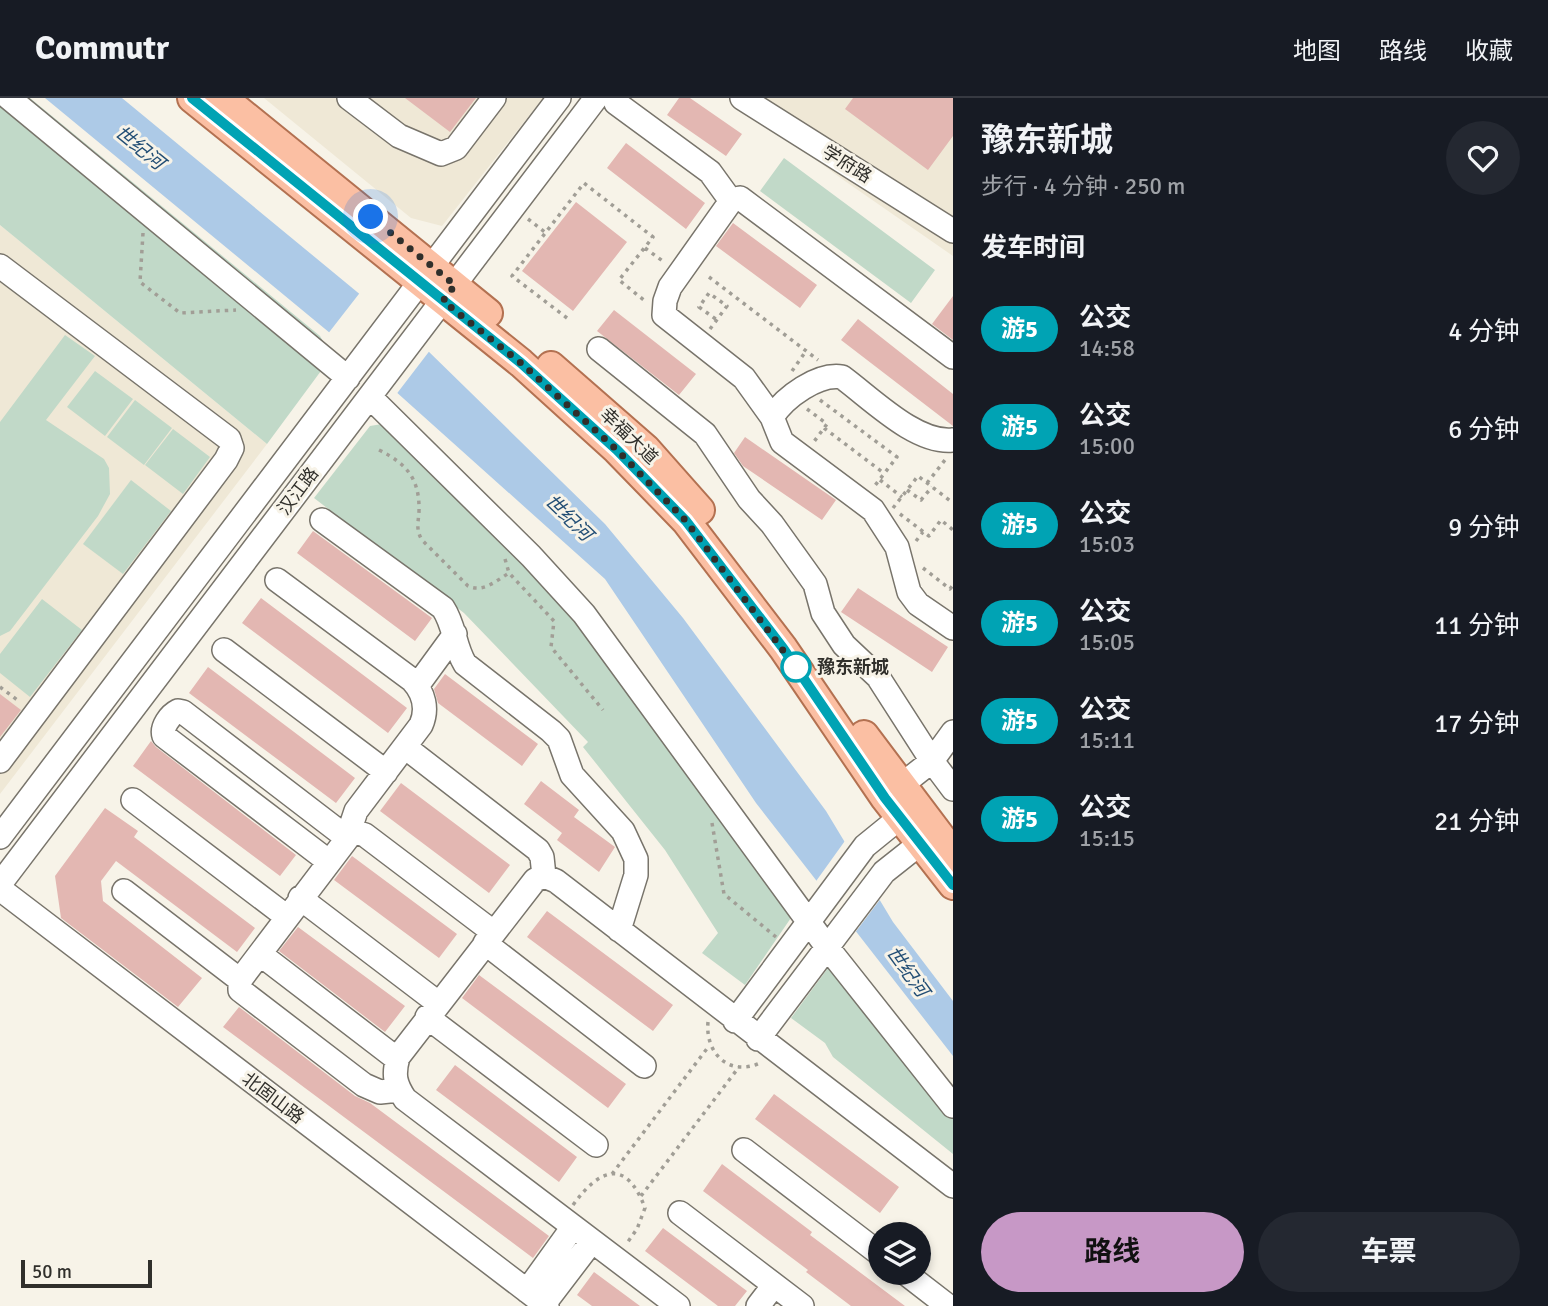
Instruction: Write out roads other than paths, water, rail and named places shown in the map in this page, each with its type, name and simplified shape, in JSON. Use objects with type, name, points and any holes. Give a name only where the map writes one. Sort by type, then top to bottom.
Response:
[{"type":"main road","name":"幸福大道","points":[[192,98],[426,274]]},
{"type":"main road","name":"幸福大道","points":[[223,98],[449,293],[521,363],[608,441],[686,521],[928,837],[953,885]]},
{"type":"main road","name":"幸福大道","points":[[928,837],[953,853]]},
{"type":"street","points":[[9,98],[352,372]]},
{"type":"street","points":[[349,98],[399,136],[441,154],[456,148],[494,98]]},
{"type":"street","name":"汉江路","points":[[0,837],[559,98]]},
{"type":"street","name":"学府路","points":[[742,98],[953,231]]},
{"type":"street","points":[[606,101],[710,172],[731,201]]},
{"type":"street","name":"汉江路","points":[[0,884],[449,293],[606,101]]},
{"type":"street","points":[[953,357],[740,198],[731,201],[670,287],[665,301],[664,314],[744,377],[772,417],[782,442],[873,510],[894,540],[909,592],[918,604],[953,628]]},
{"type":"street","points":[[0,266],[229,439],[232,448],[226,460],[0,761]]},
{"type":"street","points":[[599,349],[705,434],[749,499],[772,524],[815,584],[823,613],[844,645],[878,677],[953,789]]},
{"type":"street","points":[[772,417],[801,396],[808,386],[825,378],[842,377],[921,436],[940,442],[950,449]]},
{"type":"street","points":[[373,392],[584,614],[809,922],[953,1106]]},
{"type":"street","points":[[322,520],[443,608],[450,619],[457,650],[466,664],[559,739],[572,775],[623,831],[636,859],[636,875],[619,930]]},
{"type":"street","points":[[277,580],[417,686],[424,696],[424,718],[353,817],[348,834],[240,981],[240,990],[364,1085],[380,1091],[399,1090]]},
{"type":"street","points":[[417,686],[455,634]]},
{"type":"street","points":[[224,650],[386,772]]},
{"type":"street","points":[[328,861],[163,736],[163,727],[173,713],[183,712],[348,834],[365,835],[644,1066]]},
{"type":"street","points":[[735,1021],[953,732]]},
{"type":"street","points":[[405,747],[538,850],[542,857],[544,876]]},
{"type":"street","points":[[133,800],[294,908],[433,1010],[596,1145]]},
{"type":"street","points":[[758,1038],[878,880],[928,837]]},
{"type":"street","points":[[678,1306],[405,1099],[393,1073],[397,1059],[433,1010],[525,891],[535,880],[544,876],[555,881],[953,1186]]},
{"type":"street","name":"北固山路","points":[[0,889],[539,1300]]},
{"type":"street","points":[[124,891],[240,981]]},
{"type":"street","points":[[260,954],[397,1059]]},
{"type":"street","points":[[744,1150],[868,1245]]},
{"type":"street","points":[[680,1213],[802,1306]]},
{"type":"street","points":[[539,1300],[568,1223]]},
{"type":"street","points":[[539,1300],[592,1241]]},
{"type":"street","points":[[758,1306],[774,1285]]},
{"type":"street","points":[[923,1285],[947,1301]]},
{"type":"water","name":"世纪河","points":[[45,98],[122,98],[425,348],[605,524],[683,618],[826,811],[893,922],[953,1001],[953,1056],[756,803],[605,579],[336,338]]},
{"type":"place","name":"豫东新城","points":[[796,667]]}]
